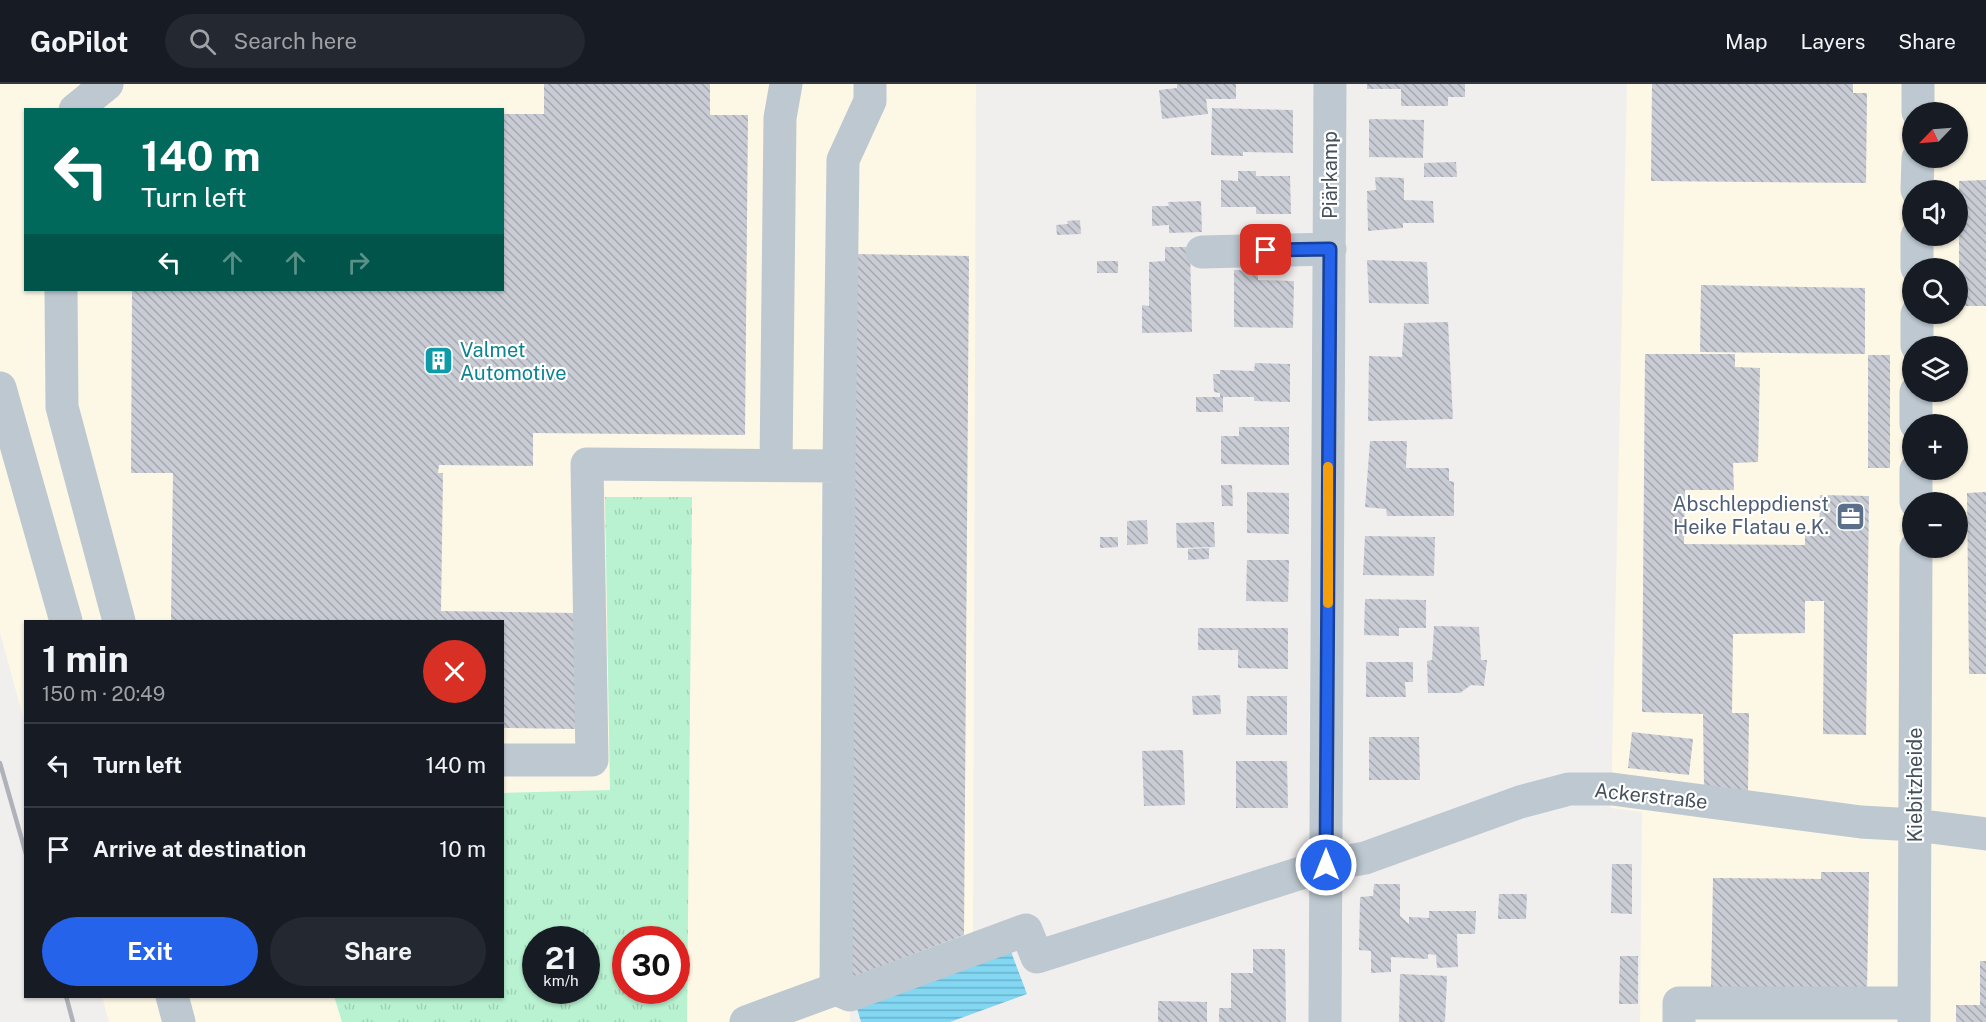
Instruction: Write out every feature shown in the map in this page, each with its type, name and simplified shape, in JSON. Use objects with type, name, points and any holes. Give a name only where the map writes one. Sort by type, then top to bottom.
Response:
[{"type":"street","points":[[77,108],[107,84]]},
{"type":"street","points":[[776,465],[780,118],[786,84]]},
{"type":"street","points":[[746,1022],[836,989],[843,160],[870,101],[870,84]]},
{"type":"street","name":"Piärkamp","points":[[1325,1022],[1330,84]]},
{"type":"street","points":[[1918,84],[1918,102]]},
{"type":"street","points":[[1202,252],[1330,249]]},
{"type":"street","points":[[61,291],[62,407],[119,620]]},
{"type":"street","points":[[0,388],[66,620]]},
{"type":"street","points":[[504,760],[592,760],[587,464],[839,466]]},
{"type":"street","name":"Kiebitzheide","points":[[1914,1012],[1916,558]]},
{"type":"street","name":"Ackerstraße","points":[[836,989],[850,995],[1026,930],[1037,957],[1326,865],[1365,858],[1520,802],[1569,789],[1612,789],[1861,822],[1915,825],[1986,834]]},
{"type":"street","points":[[173,998],[179,1022]]},
{"type":"street","points":[[1678,1022],[1679,1003],[1914,1012]]},
{"type":"shaded area","points":[[0,84],[976,84],[973,938],[851,985],[850,1022],[109,1022],[103,998],[504,998],[504,620],[24,620],[24,720],[0,633]]},
{"type":"shaded area","points":[[1627,84],[1986,84],[1986,1022],[1640,1022],[1642,812],[1611,808]]},
{"type":"green space","points":[[605,497],[692,497],[688,926],[612,926],[612,1004],[687,1004],[687,1022],[342,1022],[335,998],[504,998],[504,793],[610,790]]},
{"type":"water","points":[[1010,949],[1027,994],[950,1022],[861,1022],[856,1005]]},
{"type":"building","name":"Valmet Automotive","points":[[544,84],[710,84],[710,115],[748,115],[745,435],[533,433],[533,466],[439,465],[438,473],[443,473],[441,611],[577,613],[576,729],[504,728],[504,620],[171,620],[173,473],[131,473],[132,291],[504,291],[504,114],[544,114]]},
{"type":"building","points":[[1177,84],[1236,84],[1236,99],[1206,99],[1208,114],[1162,119],[1159,90],[1177,88]]},
{"type":"building","points":[[1367,84],[1465,84],[1465,97],[1448,97],[1448,106],[1401,106],[1401,89],[1367,89]]},
{"type":"building","points":[[1652,84],[1853,84],[1853,93],[1867,93],[1866,183],[1651,181]]},
{"type":"building","points":[[1212,108],[1293,110],[1293,153],[1243,152],[1243,156],[1211,155]]},
{"type":"building","points":[[1369,119],[1424,120],[1423,158],[1369,157]]},
{"type":"building","points":[[1456,162],[1457,177],[1424,177],[1424,163]]},
{"type":"building","points":[[1238,171],[1256,171],[1256,176],[1290,176],[1291,214],[1256,214],[1256,207],[1221,207],[1221,180],[1238,181]]},
{"type":"building","points":[[1375,177],[1404,178],[1404,200],[1433,201],[1434,223],[1403,223],[1403,228],[1368,231],[1367,191],[1376,190]]},
{"type":"building","points":[[1986,180],[1986,306],[1968,306],[1968,258],[1959,258],[1959,246],[1968,246],[1968,181]]},
{"type":"building","points":[[1201,201],[1202,232],[1169,233],[1169,225],[1152,226],[1152,206],[1169,206],[1168,202]]},
{"type":"building","points":[[1080,220],[1081,234],[1057,235],[1056,225]]},
{"type":"building","points":[[1165,247],[1190,247],[1192,332],[1142,333],[1142,305],[1149,306],[1149,262],[1165,261]]},
{"type":"building","points":[[856,254],[969,256],[964,935],[850,978]]},
{"type":"building","points":[[1367,260],[1427,262],[1429,304],[1369,303]]},
{"type":"building","points":[[1097,261],[1118,261],[1118,273],[1097,273]]},
{"type":"building","points":[[1234,270],[1258,271],[1258,280],[1294,281],[1293,328],[1234,327]]},
{"type":"building","points":[[1701,285],[1865,288],[1865,354],[1700,352]]},
{"type":"building","points":[[1448,322],[1453,419],[1368,421],[1369,356],[1402,357],[1404,323]]},
{"type":"building","points":[[1645,354],[1735,354],[1735,367],[1760,368],[1758,462],[1733,463],[1734,490],[1685,490],[1684,544],[1805,545],[1805,534],[1819,534],[1820,495],[1869,496],[1866,735],[1823,734],[1824,601],[1805,601],[1805,633],[1733,634],[1732,713],[1749,713],[1748,793],[1704,787],[1703,714],[1642,712]]},
{"type":"building","points":[[1868,355],[1890,355],[1890,468],[1868,468]]},
{"type":"building","points":[[1255,363],[1290,364],[1290,402],[1254,401],[1254,397],[1223,397],[1223,412],[1196,412],[1196,397],[1220,397],[1220,393],[1214,392],[1213,374],[1220,374],[1220,370],[1254,371]]},
{"type":"building","points":[[1239,427],[1289,427],[1289,465],[1221,464],[1221,436],[1239,436]]},
{"type":"building","points":[[1370,441],[1407,441],[1406,468],[1449,468],[1449,481],[1454,482],[1454,516],[1387,516],[1386,509],[1365,507]]},
{"type":"building","points":[[1221,485],[1232,485],[1233,506],[1222,506]]},
{"type":"building","points":[[1247,492],[1289,493],[1289,534],[1247,533]]},
{"type":"building","points":[[1986,492],[1986,674],[1969,674],[1968,493]]},
{"type":"building","points":[[1147,520],[1148,544],[1127,545],[1127,521]]},
{"type":"building","points":[[1214,522],[1215,547],[1177,548],[1176,523]]},
{"type":"building","points":[[1365,536],[1435,537],[1434,576],[1363,575]]},
{"type":"building","points":[[1100,537],[1118,537],[1118,547],[1100,548]]},
{"type":"building","points":[[1209,548],[1209,559],[1188,560],[1188,549]]},
{"type":"building","points":[[1247,560],[1289,560],[1288,602],[1246,601]]},
{"type":"building","points":[[1365,599],[1426,600],[1426,628],[1399,628],[1399,636],[1364,635]]},
{"type":"building","points":[[1434,626],[1479,627],[1481,660],[1487,660],[1484,686],[1471,685],[1460,693],[1428,693],[1427,661],[1432,660]]},
{"type":"building","points":[[1198,628],[1288,628],[1288,669],[1238,668],[1238,650],[1198,650]]},
{"type":"building","points":[[1366,662],[1413,662],[1413,682],[1405,682],[1406,697],[1366,697]]},
{"type":"building","points":[[1220,695],[1221,714],[1193,715],[1192,696]]},
{"type":"building","points":[[1247,696],[1287,696],[1287,735],[1246,735]]},
{"type":"building","points":[[1632,732],[1693,739],[1689,775],[1628,768]]},
{"type":"building","points":[[1369,737],[1419,737],[1420,780],[1369,780]]},
{"type":"building","points":[[1183,750],[1185,805],[1144,806],[1142,751]]},
{"type":"building","points":[[1236,761],[1287,761],[1288,808],[1236,808]]},
{"type":"building","points":[[1612,864],[1632,864],[1632,914],[1611,913]]},
{"type":"building","points":[[1821,872],[1869,872],[1867,992],[1711,989],[1713,878],[1821,879]]},
{"type":"building","points":[[1374,884],[1400,884],[1400,916],[1409,924],[1409,917],[1429,918],[1429,911],[1476,911],[1475,934],[1457,934],[1458,967],[1437,968],[1436,955],[1428,954],[1428,959],[1391,957],[1391,972],[1371,973],[1371,951],[1359,950],[1360,897],[1373,896]]},
{"type":"building","points":[[1499,894],[1527,894],[1526,919],[1498,919]]},
{"type":"building","points":[[1253,949],[1285,949],[1286,1022],[1219,1022],[1219,1008],[1231,1008],[1231,973],[1253,973]]},
{"type":"building","points":[[1620,956],[1638,956],[1638,1004],[1619,1004]]},
{"type":"building","points":[[1980,961],[1986,961],[1986,1022],[1956,1022],[1956,1005],[1980,1005]]},
{"type":"building","points":[[1400,974],[1447,976],[1445,1022],[1399,1022]]},
{"type":"building","points":[[1158,1001],[1207,1002],[1207,1022],[1158,1022]]},
{"type":"railway","points":[[0,763],[24,847]]},
{"type":"railway","points":[[67,998],[73,1022]]},
{"type":"slow traffic","points":[[1328,467],[1328,603]]},
{"type":"place","name":"Valmet Automotive","points":[[439,361]]},
{"type":"place","name":"Abschleppdienst Heike Flatau e.K.","points":[[1850,516]]},
{"type":"route","points":[[1266,250],[1330,249],[1326,865]]}]
